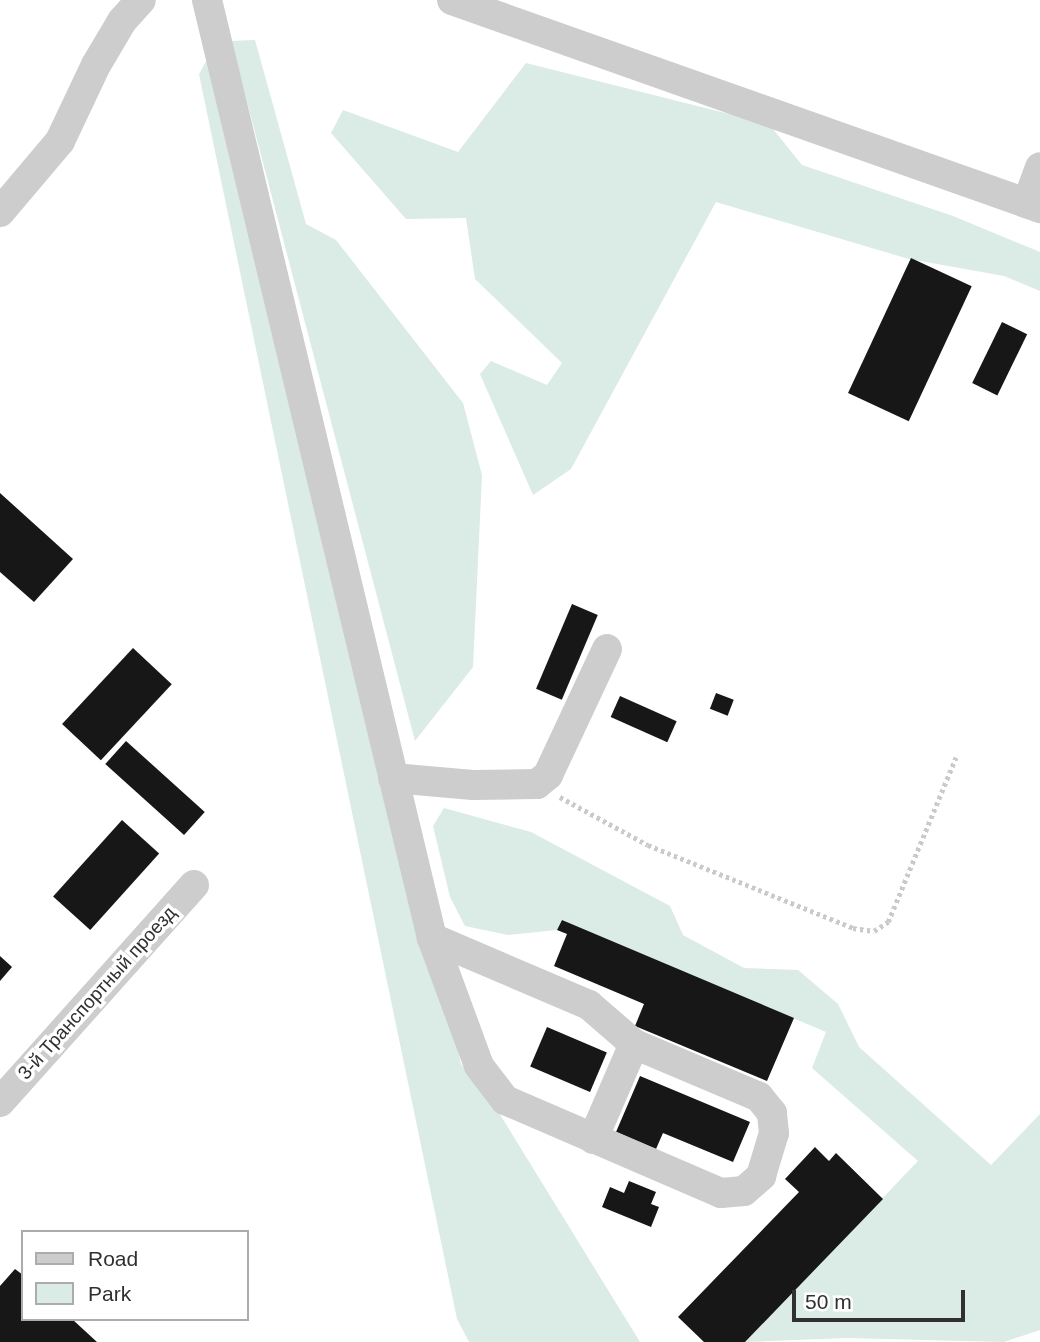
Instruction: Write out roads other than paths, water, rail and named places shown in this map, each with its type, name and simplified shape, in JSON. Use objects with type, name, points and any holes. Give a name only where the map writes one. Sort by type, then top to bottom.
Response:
[{"type":"street","points":[[0,212],[60,141],[96,65],[122,21],[141,0]]},
{"type":"street","points":[[207,0],[432,938],[480,1066],[505,1100],[721,1193],[744,1191],[761,1177],[774,1133],[772,1113],[758,1097],[634,1044],[589,1005],[432,938]]},
{"type":"street","points":[[452,0],[1033,206],[1040,167]]},
{"type":"street","points":[[393,778],[473,785],[537,784],[548,775],[607,649]]},
{"type":"street","name":"3-й Транспортный проезд","points":[[0,1102],[194,885]]},
{"type":"street","points":[[593,1139],[634,1044]]}]
